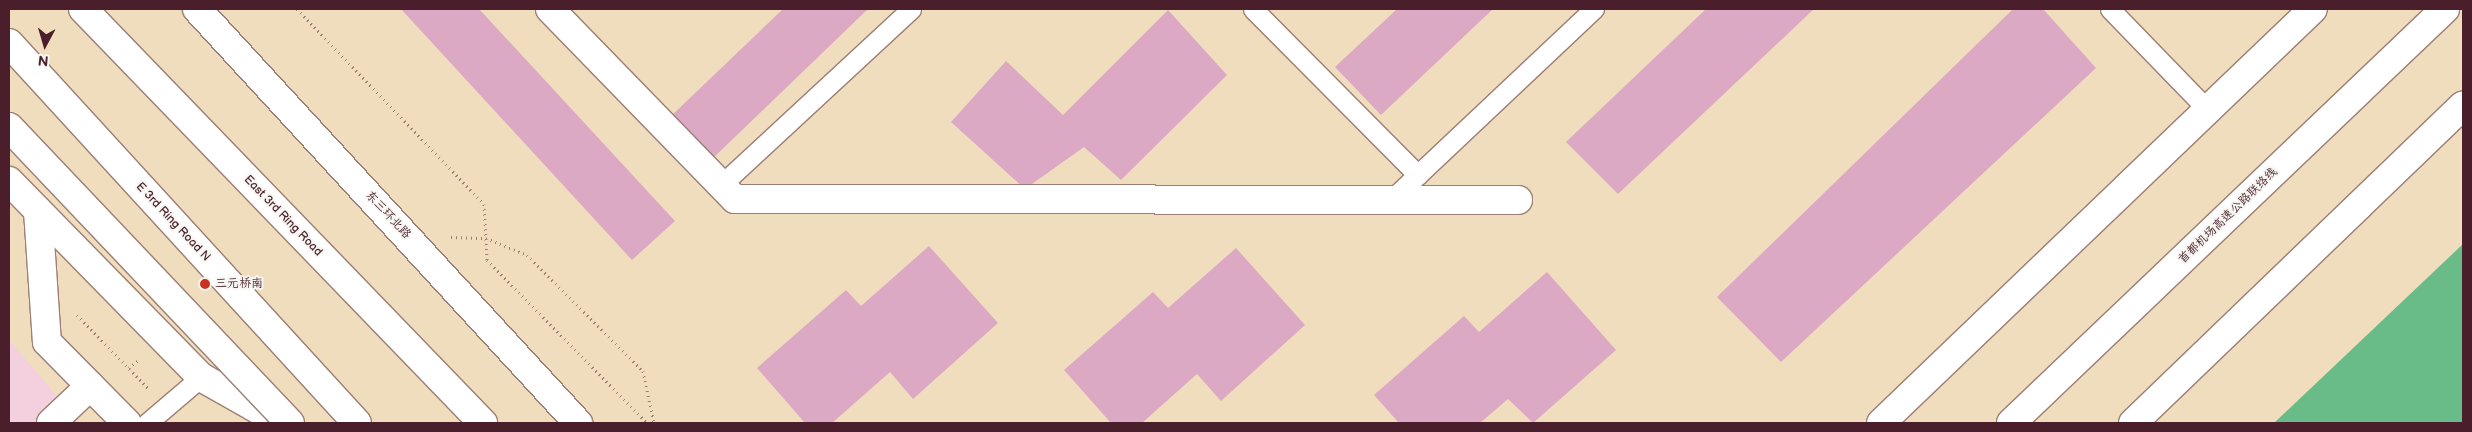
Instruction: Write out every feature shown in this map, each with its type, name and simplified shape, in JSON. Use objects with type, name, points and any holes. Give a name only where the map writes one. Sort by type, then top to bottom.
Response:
[{"type":"main road","name":"East 3rd Ring Road","points":[[83,9],[483,423]]},
{"type":"main road","name":"东三环北路","points":[[197,9],[408,236],[578,423]]},
{"type":"main road","points":[[550,9],[735,199],[1518,200]]},
{"type":"main road","points":[[1881,423],[2313,9]]},
{"type":"main road","name":"首都机场高速公路联络线","points":[[2011,423],[2438,13]]},
{"type":"main road","name":"E 3rd Ring Road N","points":[[9,43],[357,423]]},
{"type":"main road","points":[[2133,423],[2463,105]]},
{"type":"main road","points":[[9,128],[290,423]]},
{"type":"main road","points":[[9,181],[201,378],[282,423]]},
{"type":"main road","points":[[38,211],[47,342],[127,423]]},
{"type":"main road","points":[[51,423],[90,386]]},
{"type":"lane","points":[[721,185],[911,9]]},
{"type":"lane","points":[[1253,9],[1418,175]]},
{"type":"lane","points":[[1391,200],[1594,9]]},
{"type":"lane","points":[[2110,9],[2208,110]]},
{"type":"lane","points":[[147,423],[201,378]]},
{"type":"path","points":[[297,9],[484,204],[487,260],[646,423]]},
{"type":"path","points":[[408,236],[486,238],[528,255],[643,371],[654,423]]},
{"type":"path","points":[[76,314],[167,406]]},
{"type":"shaded area","points":[[9,340],[80,423],[9,423]]},
{"type":"green space","points":[[2463,244],[2463,423],[2274,423]]},
{"type":"building","points":[[401,9],[479,9],[675,221],[632,260]]},
{"type":"building","points":[[783,9],[868,9],[710,161],[669,118]]},
{"type":"building","points":[[1397,9],[1493,9],[1381,115],[1335,67]]},
{"type":"building","points":[[1706,9],[1814,9],[1618,194],[1566,142]]},
{"type":"building","points":[[2013,9],[2043,9],[2096,68],[1781,362],[1717,297]]},
{"type":"building","points":[[1168,10],[1227,75],[1121,180],[1084,147],[1025,189],[951,122],[1006,61],[1063,115]]},
{"type":"building","points":[[929,246],[998,323],[913,399],[890,372],[832,423],[805,423],[757,368],[846,290],[861,306]]},
{"type":"building","points":[[1236,248],[1305,325],[1221,401],[1197,374],[1142,423],[1111,423],[1064,370],[1153,292],[1168,308]]},
{"type":"building","points":[[1547,272],[1616,350],[1533,423],[1508,399],[1480,423],[1399,423],[1374,395],[1464,316],[1479,332]]},
{"type":"place","name":"三元桥南","points":[[205,284]]}]
